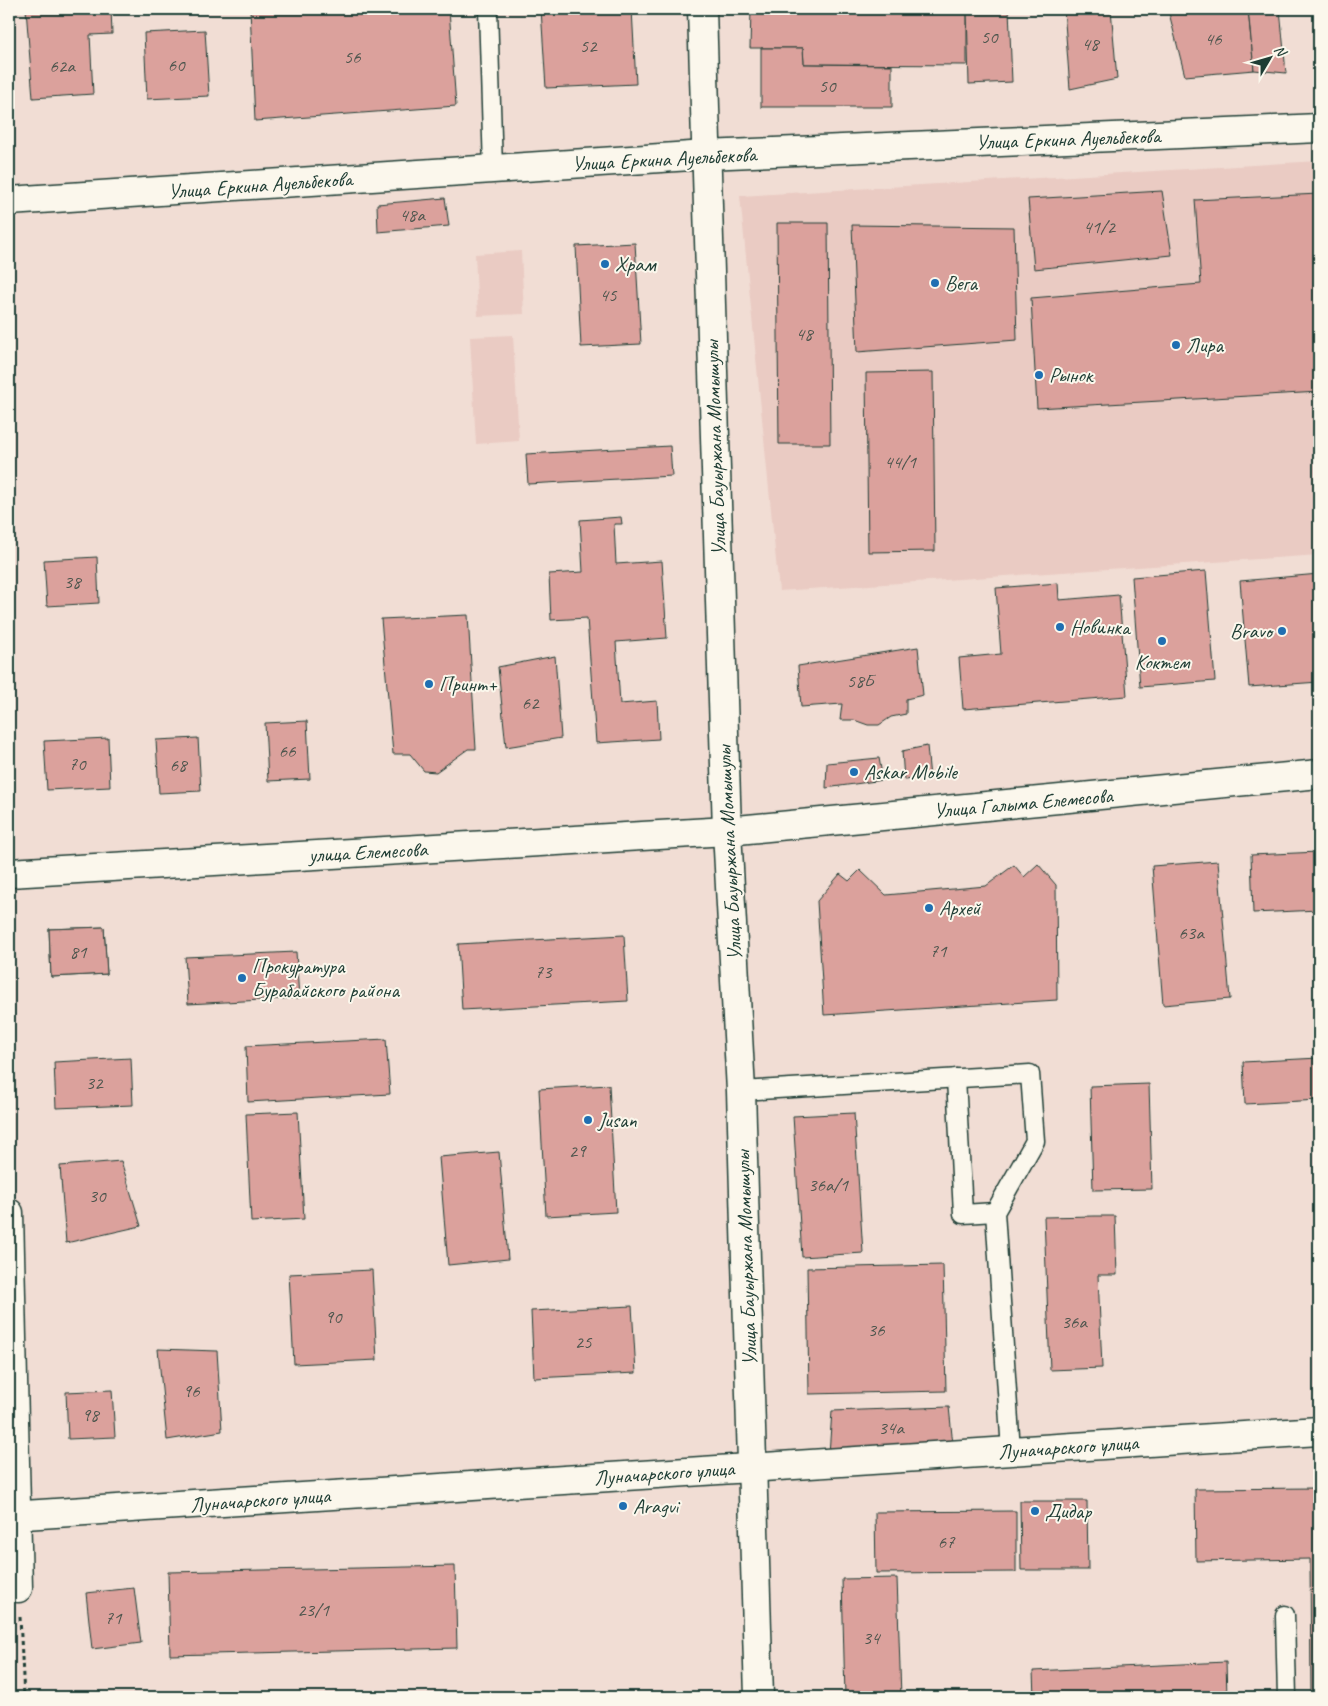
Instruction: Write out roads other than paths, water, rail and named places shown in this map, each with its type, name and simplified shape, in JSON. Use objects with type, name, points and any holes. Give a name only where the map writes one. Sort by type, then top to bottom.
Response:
[{"type":"street","name":"Улица Бауыржана Момышулы","points":[[702,9],[727,831],[741,1091],[759,1697]]},
{"type":"street","name":"Улица Еркина Ауельбекова","points":[[9,201],[706,155],[1319,128]]},
{"type":"street","name":"Улица Галыма Елемесова","points":[[727,831],[1319,774]]},
{"type":"street","name":"улица Елемесова","points":[[9,873],[727,831]]},
{"type":"street","points":[[9,1212],[13,1516],[18,1588]]},
{"type":"street","name":"Луначарского улица","points":[[13,1516],[1319,1431]]},
{"type":"lane","points":[[488,9],[493,169]]},
{"type":"lane","points":[[741,1091],[1030,1074],[1034,1141],[995,1212],[1011,1451]]},
{"type":"lane","points":[[956,1078],[963,1214],[995,1212]]},
{"type":"lane","points":[[1284,1615],[1287,1697]]},
{"type":"place","name":"Храм","points":[[605,264]]},
{"type":"place","name":"Вега","points":[[935,283]]},
{"type":"place","name":"Лира","points":[[1176,345]]},
{"type":"place","name":"Рынок","points":[[1039,375]]},
{"type":"place","name":"Новинка","points":[[1060,627]]},
{"type":"place","name":"Bravo","points":[[1282,631]]},
{"type":"place","name":"Коктем","points":[[1162,641]]},
{"type":"place","name":"Принт+","points":[[429,684]]},
{"type":"place","name":"Askar Mobile","points":[[854,772]]},
{"type":"place","name":"Архей","points":[[929,908]]},
{"type":"place","name":"Прокуратура Бурабайского района","points":[[242,978]]},
{"type":"place","name":"Jusan","points":[[588,1120]]},
{"type":"place","name":"Aragvi","points":[[623,1506]]},
{"type":"place","name":"Дидар","points":[[1035,1511]]}]
